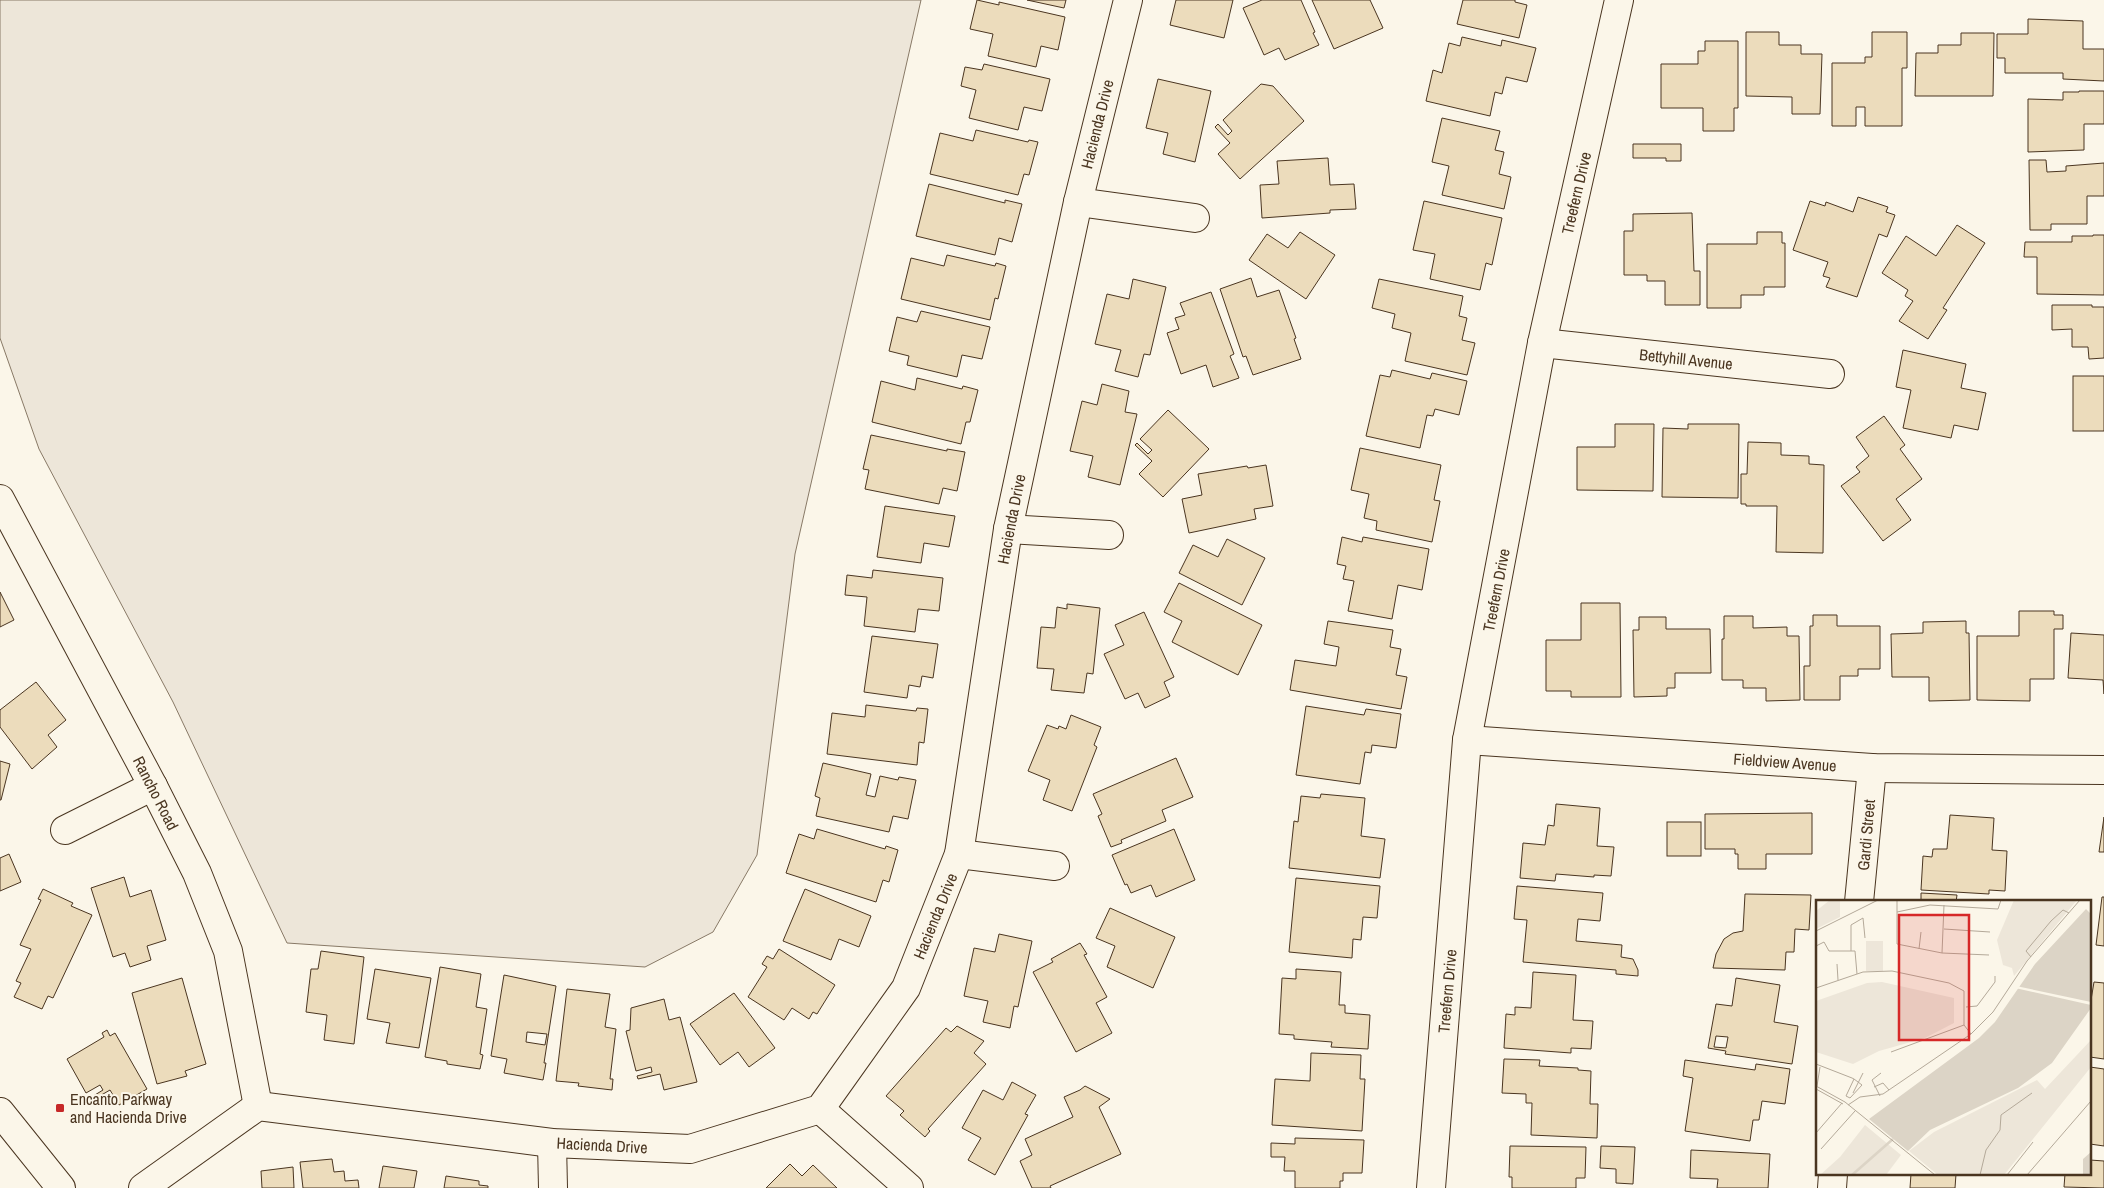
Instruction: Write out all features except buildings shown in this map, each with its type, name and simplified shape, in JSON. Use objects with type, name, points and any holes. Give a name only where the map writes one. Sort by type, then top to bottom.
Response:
[{"type":"street","name":"Hacienda Drive","points":[[258,1106],[552,1143],[690,1149],[820,1109],[906,988],[959,854],[1008,529],[1078,202],[1128,0]]},
{"type":"street","name":"Treefern Drive","points":[[1432,1188],[1467,740],[1542,343],[1619,0]]},
{"type":"street","points":[[1078,202],[1195,218]]},
{"type":"street","name":"Bettyhill Avenue","points":[[1542,343],[1830,374]]},
{"type":"street","name":"Rancho Road","points":[[0,499],[153,786],[197,874],[228,951],[258,1106]]},
{"type":"street","points":[[1008,529],[1109,535]]},
{"type":"street","name":"Fieldview Avenue","points":[[1467,740],[1872,768],[2104,770]]},
{"type":"street","name":"Gardi Street","points":[[1860,900],[1872,768]]},
{"type":"street","points":[[65,830],[153,786]]},
{"type":"street","points":[[959,854],[1055,866]]},
{"type":"street","points":[[143,1188],[258,1106]]},
{"type":"street","points":[[820,1109],[909,1188]]},
{"type":"street","points":[[0,1112],[60,1188]]},
{"type":"street","points":[[552,1143],[553,1188]]},
{"type":"shaded area","points":[[0,0],[921,0],[795,554],[757,855],[713,932],[645,967],[287,943],[173,702],[39,449],[0,338]]},
{"type":"place","name":"Encanto Parkway and Hacienda Drive","points":[[60,1108]]}]
